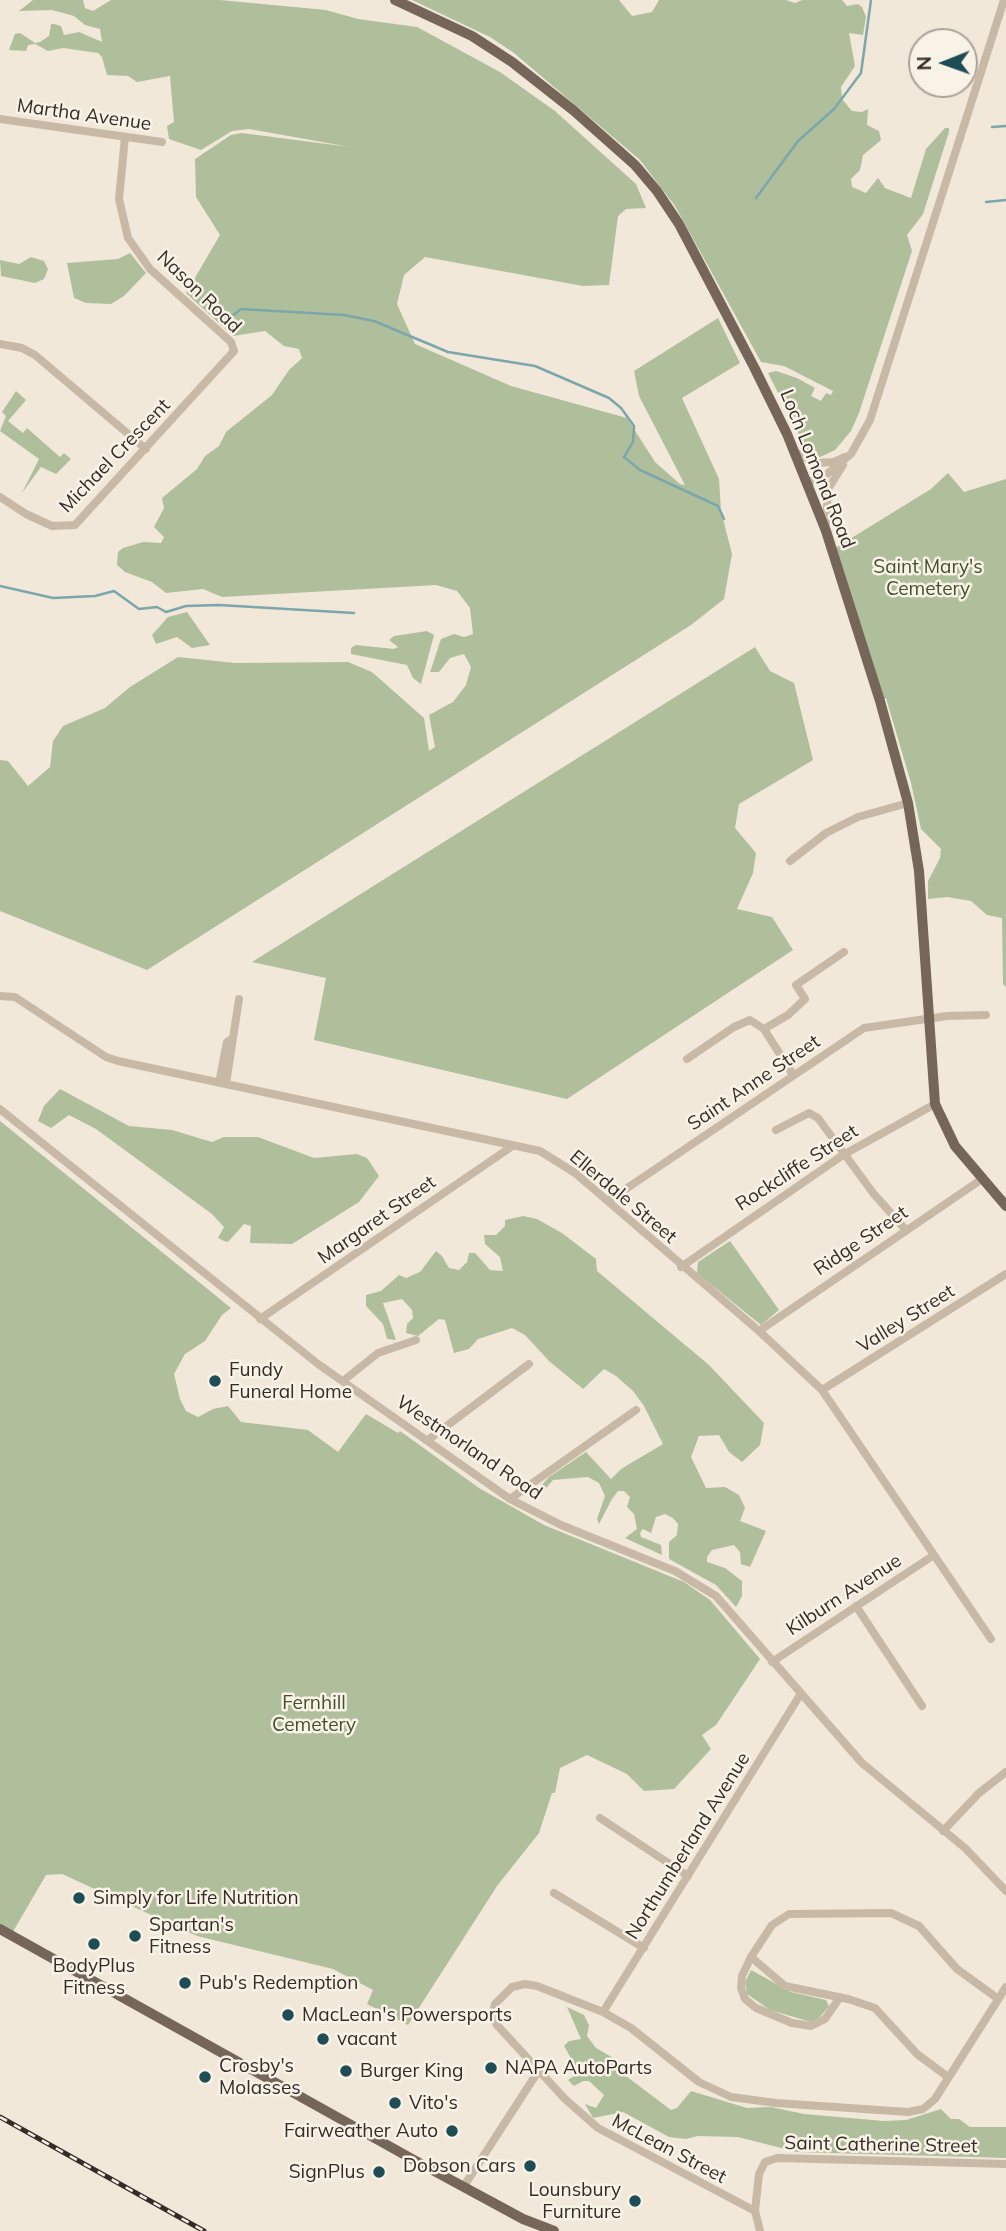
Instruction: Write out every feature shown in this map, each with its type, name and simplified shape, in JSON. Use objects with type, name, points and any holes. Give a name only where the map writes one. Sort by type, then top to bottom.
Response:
[{"type":"main road","name":"Loch Lomond Road","points":[[395,0],[472,36],[512,62],[589,122],[635,164],[679,224],[754,367],[794,452],[826,531],[908,803],[919,871],[935,1104],[955,1146],[1006,1206]]},
{"type":"main road","points":[[0,1929],[523,2219],[554,2231]]},
{"type":"street","points":[[826,531],[828,489],[870,420],[1004,0]]},
{"type":"street","name":"Martha Avenue","points":[[0,121],[163,142]]},
{"type":"street","name":"Nason Road","points":[[125,137],[119,199],[128,238],[150,270],[231,342],[234,350]]},
{"type":"street","points":[[0,344],[18,347],[35,355],[146,449]]},
{"type":"street","name":"Michael Crescent","points":[[0,496],[40,522],[57,528],[71,527],[146,449],[234,350]]},
{"type":"street","points":[[794,452],[807,460],[824,464],[851,454]]},
{"type":"street","points":[[807,483],[827,474],[851,454]]},
{"type":"street","points":[[790,861],[826,833],[858,817],[908,803]]},
{"type":"street","points":[[764,1030],[788,1015],[805,999],[796,985],[844,953]]},
{"type":"street","name":"Ellerdale Street","points":[[0,996],[15,997],[106,1057],[511,1147],[540,1151],[575,1173],[759,1331],[822,1390],[991,1639]]},
{"type":"street","points":[[222,1084],[234,1044],[232,1039],[240,999]]},
{"type":"street","name":"Saint Anne Street","points":[[608,1200],[864,1028],[986,1015]]},
{"type":"street","points":[[687,1059],[734,1027],[750,1020],[764,1030],[793,1075]]},
{"type":"street","name":"Rockcliffe Street","points":[[681,1266],[843,1155],[935,1104]]},
{"type":"street","name":"Westmorland Road","points":[[0,1109],[260,1319],[510,1499],[561,1525],[675,1571],[716,1596],[800,1696],[877,1779],[943,1831],[1006,1891]]},
{"type":"street","points":[[776,1130],[808,1113],[818,1118],[843,1155],[905,1229]]},
{"type":"street","name":"Margaret Street","points":[[260,1319],[511,1147]]},
{"type":"street","name":"Ridge Street","points":[[759,1331],[982,1179]]},
{"type":"street","name":"Valley Street","points":[[822,1390],[1006,1274]]},
{"type":"street","points":[[343,1381],[381,1352],[416,1340]]},
{"type":"street","points":[[428,1440],[529,1364]]},
{"type":"street","points":[[510,1499],[636,1410]]},
{"type":"street","name":"Kilburn Avenue","points":[[772,1662],[934,1555]]},
{"type":"street","points":[[856,1606],[922,1706]]},
{"type":"street","name":"Northumberland Avenue","points":[[604,2012],[800,1696]]},
{"type":"street","points":[[943,1831],[979,1793],[1006,1772]]},
{"type":"street","points":[[600,1818],[688,1875]]},
{"type":"street","points":[[554,1893],[644,1948]]},
{"type":"street","points":[[840,1997],[825,2019],[811,2026],[794,2024],[756,2008],[745,1999],[741,1988],[742,1976],[772,1925],[789,1914],[891,1913],[919,1926],[957,1969],[997,1998]]},
{"type":"street","points":[[751,1957],[785,1986],[840,1997],[877,2010],[917,2054],[948,2077]]},
{"type":"street","name":"McLean Street","points":[[604,2012],[537,1986],[518,1985],[509,1989],[492,2011],[497,2025],[538,2070],[598,2128],[755,2211]]},
{"type":"street","points":[[604,2012],[645,2036],[707,2088],[741,2099],[916,2111],[935,2099],[1006,1987]]},
{"type":"street","points":[[464,2186],[538,2070]]},
{"type":"street","name":"Saint Catherine Street","points":[[755,2211],[762,2167],[777,2158],[1006,2164]]},
{"type":"street","points":[[755,2211],[760,2231]]},
{"type":"green space","points":[[33,0],[83,0],[85,8],[93,11],[111,0],[220,0],[326,10],[358,19],[417,27],[500,72],[555,111],[636,184],[646,208],[626,209],[618,216],[609,285],[583,286],[425,257],[404,275],[397,304],[415,344],[511,386],[627,418],[655,462],[680,484],[685,485],[639,396],[634,371],[718,318],[740,363],[682,398],[719,479],[721,511],[732,554],[724,599],[691,625],[147,970],[0,911],[0,760],[8,761],[28,786],[50,767],[53,741],[63,726],[105,708],[130,687],[178,657],[235,663],[348,662],[372,672],[424,718],[429,751],[435,747],[429,715],[453,702],[466,685],[471,667],[464,654],[450,658],[439,672],[430,672],[441,639],[454,634],[464,637],[473,634],[470,608],[457,591],[436,585],[222,597],[203,589],[166,593],[152,582],[125,572],[117,565],[118,552],[123,548],[143,542],[161,543],[164,537],[154,527],[164,508],[162,498],[197,469],[205,456],[219,446],[226,432],[272,395],[289,370],[302,358],[299,349],[284,346],[265,331],[233,336],[186,293],[220,235],[196,197],[195,159],[231,135],[242,133],[350,147],[249,129],[232,131],[201,150],[169,139],[167,126],[174,122],[170,76],[137,82],[128,76],[107,75],[102,57],[98,53],[63,48],[48,51],[35,44],[28,45],[26,51],[9,50],[15,34],[20,33],[35,43],[40,42],[49,36],[51,24],[61,26],[64,35],[79,32],[102,42],[100,29],[85,25],[74,16],[52,10],[19,11]]},
{"type":"green space","points":[[412,0],[619,0],[632,16],[652,12],[659,0],[786,0],[795,3],[802,0],[842,0],[847,6],[858,4],[862,7],[866,17],[863,35],[849,33],[855,66],[841,87],[842,99],[852,111],[862,112],[868,109],[867,125],[879,131],[881,140],[863,155],[860,170],[851,179],[852,187],[866,193],[878,178],[885,188],[911,198],[926,149],[945,128],[949,128],[949,132],[923,214],[907,235],[912,251],[859,413],[851,431],[835,450],[820,457],[808,452],[768,373],[776,371],[797,378],[815,388],[811,396],[821,401],[826,393],[831,395],[833,391],[784,366],[761,362],[675,206],[640,160],[514,53],[490,37]]},
{"type":"green space","points":[[130,253],[146,273],[124,296],[111,304],[86,303],[74,298],[67,263],[118,259]]},
{"type":"green space","points":[[31,257],[44,261],[48,269],[44,279],[35,283],[1,276],[0,260],[19,264]]},
{"type":"green space","points":[[16,391],[26,400],[8,421],[23,433],[27,428],[60,457],[64,453],[71,459],[56,474],[41,467],[22,493],[39,459],[0,431],[6,416],[2,412]]},
{"type":"green space","name":"Saint Mary's Cemetery","points":[[948,473],[964,492],[1006,479],[1006,987],[1003,984],[1002,918],[987,915],[971,901],[947,897],[928,899],[928,881],[940,858],[941,849],[921,829],[911,783],[886,698],[880,701],[832,550],[931,489]]},
{"type":"green space","points":[[187,612],[210,645],[192,648],[177,637],[156,644],[152,635],[168,617]]},
{"type":"green space","points":[[427,631],[434,635],[421,684],[413,678],[407,665],[351,654],[351,648],[356,645],[394,649],[398,647],[389,640],[394,636]]},
{"type":"green space","points":[[755,647],[770,671],[794,683],[813,760],[739,804],[735,828],[756,853],[753,873],[737,909],[772,917],[793,950],[567,1099],[314,1040],[326,978],[252,962]]},
{"type":"green space","points":[[60,1089],[129,1126],[172,1130],[212,1142],[224,1137],[258,1137],[314,1158],[357,1154],[367,1158],[379,1176],[359,1202],[292,1244],[250,1243],[251,1226],[244,1224],[228,1242],[224,1241],[218,1238],[224,1227],[212,1214],[96,1129],[69,1115],[51,1128],[38,1121],[44,1106]]},
{"type":"green space","name":"Fernhill Cemetery","points":[[0,1121],[231,1308],[222,1315],[205,1341],[185,1354],[174,1374],[186,1411],[198,1417],[213,1409],[228,1406],[241,1422],[308,1430],[338,1452],[366,1414],[398,1433],[400,1431],[479,1488],[544,1525],[684,1582],[710,1600],[760,1659],[716,1725],[702,1735],[711,1749],[674,1789],[644,1791],[627,1774],[587,1755],[560,1768],[555,1793],[552,1793],[539,1833],[497,1886],[408,2025],[367,2004],[373,1990],[333,1969],[197,1936],[62,1874],[46,1875],[11,1935],[0,1929]]},
{"type":"green space","points":[[523,1216],[537,1219],[562,1233],[596,1259],[597,1271],[709,1365],[764,1423],[760,1445],[742,1462],[729,1452],[719,1435],[699,1436],[691,1457],[706,1488],[725,1487],[739,1495],[745,1508],[740,1521],[766,1531],[750,1567],[741,1564],[740,1552],[734,1545],[712,1550],[707,1557],[707,1562],[725,1568],[742,1581],[742,1596],[736,1607],[716,1585],[669,1559],[669,1542],[677,1535],[678,1524],[673,1518],[665,1514],[656,1517],[651,1533],[643,1529],[640,1533],[641,1537],[661,1545],[662,1555],[625,1538],[637,1529],[634,1514],[627,1507],[630,1497],[624,1491],[618,1491],[599,1524],[597,1519],[605,1496],[599,1483],[588,1477],[553,1480],[534,1502],[531,1497],[549,1477],[586,1452],[611,1479],[621,1469],[663,1444],[644,1406],[633,1391],[616,1376],[604,1369],[583,1389],[549,1361],[525,1335],[512,1328],[478,1339],[469,1349],[454,1353],[445,1320],[439,1319],[418,1336],[406,1333],[407,1324],[413,1318],[412,1310],[402,1299],[383,1303],[396,1340],[387,1339],[383,1324],[366,1306],[366,1295],[381,1291],[399,1275],[406,1278],[420,1272],[436,1251],[449,1268],[459,1270],[467,1262],[469,1253],[475,1253],[490,1270],[503,1271],[500,1257],[485,1244],[484,1235],[496,1235],[505,1226],[505,1220]]},
{"type":"green space","points":[[730,1241],[779,1310],[761,1325],[697,1273],[698,1262]]},
{"type":"green space","points":[[751,1970],[791,1992],[826,2000],[829,2006],[819,2018],[811,2022],[770,2010],[747,1994],[745,1982]]},
{"type":"green space","points":[[567,2007],[584,2015],[589,2025],[587,2036],[596,2048],[615,2059],[622,2073],[671,2110],[677,2108],[691,2091],[747,2108],[771,2107],[804,2114],[884,2121],[906,2120],[941,2109],[951,2119],[959,2119],[970,2127],[1006,2127],[1006,2158],[797,2152],[738,2137],[669,2137],[623,2112],[593,2118],[585,2104],[596,2108],[604,2095],[589,2081],[574,2086],[568,2080],[574,2076],[576,2067],[564,2046],[569,2041],[581,2039]]},
{"type":"waterway","points":[[756,198],[798,141],[834,109],[861,73],[871,0]]},
{"type":"waterway","points":[[992,127],[1006,126]]},
{"type":"waterway","points":[[986,202],[1006,200]]},
{"type":"waterway","points":[[232,316],[241,309],[344,315],[374,321],[448,352],[535,366],[609,398],[621,408],[634,426],[633,442],[624,457],[640,470],[718,506],[724,519]]},
{"type":"waterway","points":[[0,586],[53,598],[95,596],[114,591],[139,609],[157,607],[166,612],[186,606],[219,605],[354,613]]},
{"type":"railway","points":[[0,2117],[204,2231]]},
{"type":"place","name":"Fundy Funeral Home","points":[[215,1381]]},
{"type":"place","name":"Simply for Life Nutrition","points":[[79,1898]]},
{"type":"place","name":"Spartan's Fitness","points":[[135,1936]]},
{"type":"place","name":"BodyPlus Fitness","points":[[94,1944]]},
{"type":"place","name":"Pub's Redemption","points":[[185,1983]]},
{"type":"place","name":"MacLean's Powersports","points":[[288,2015]]},
{"type":"place","name":"vacant","points":[[323,2039]]},
{"type":"place","name":"NAPA AutoParts","points":[[491,2068]]},
{"type":"place","name":"Burger King","points":[[346,2071]]},
{"type":"place","name":"Crosby's Molasses","points":[[205,2077]]},
{"type":"place","name":"Vito's","points":[[395,2103]]},
{"type":"place","name":"Fairweather Auto","points":[[452,2131]]},
{"type":"place","name":"Dobson Cars","points":[[530,2166]]},
{"type":"place","name":"SignPlus","points":[[379,2172]]},
{"type":"place","name":"Lounsbury Furniture","points":[[635,2201]]}]
